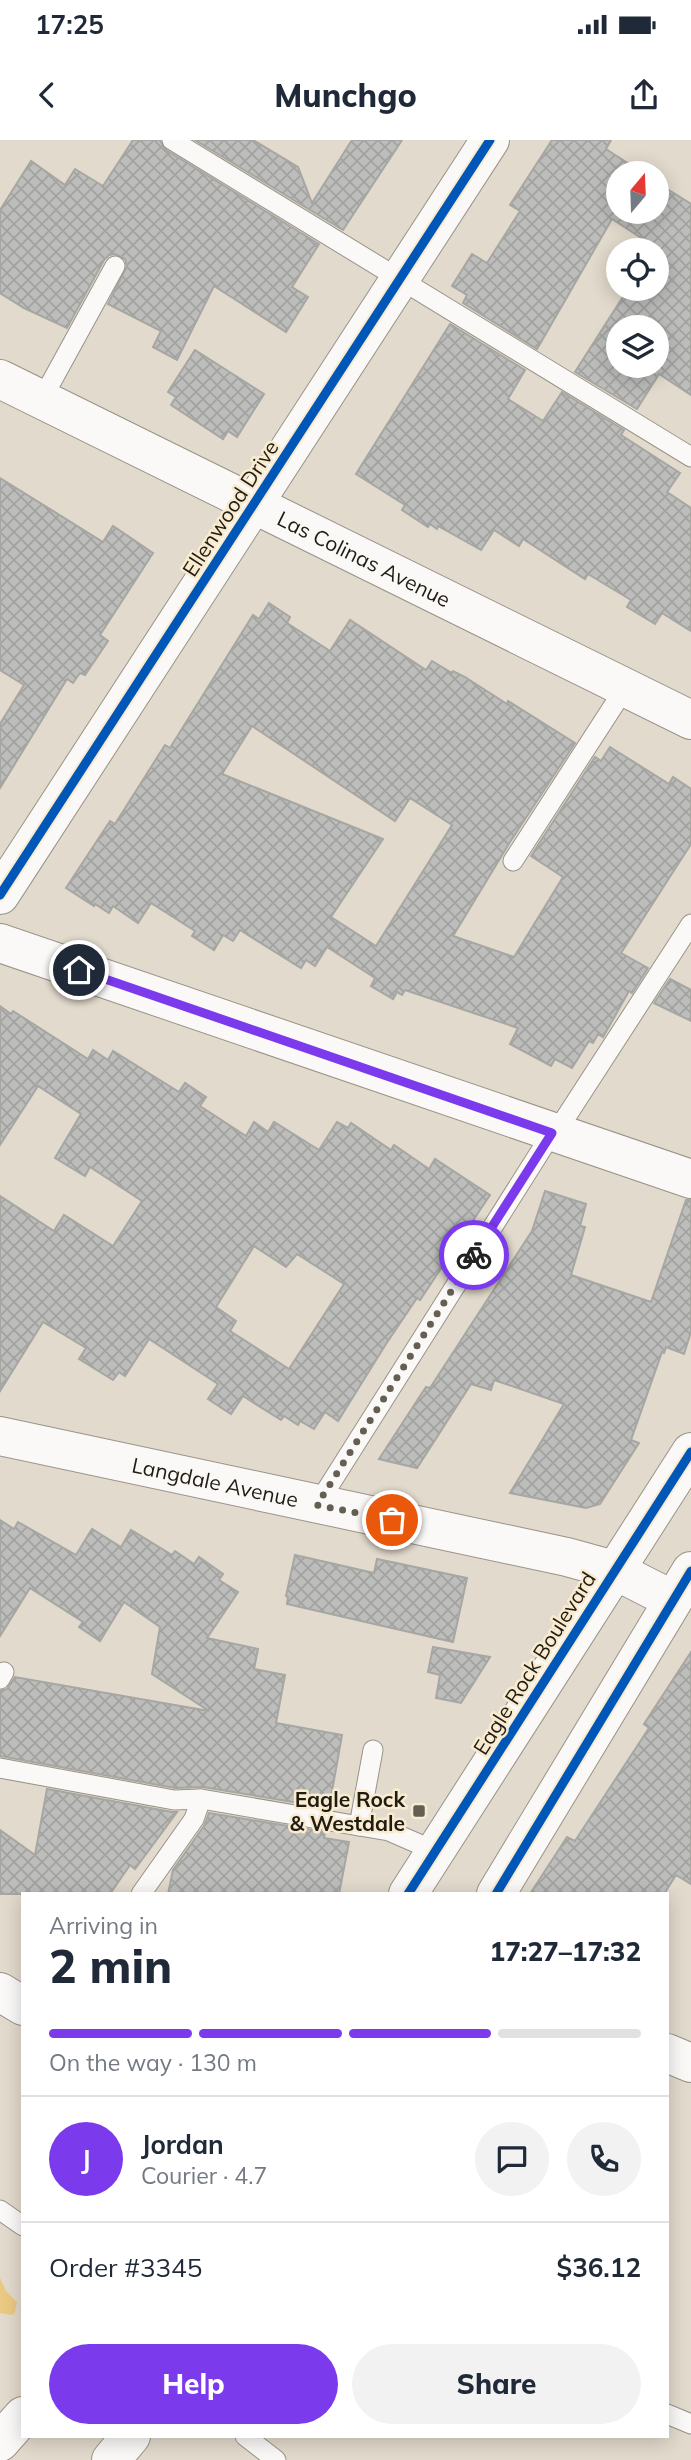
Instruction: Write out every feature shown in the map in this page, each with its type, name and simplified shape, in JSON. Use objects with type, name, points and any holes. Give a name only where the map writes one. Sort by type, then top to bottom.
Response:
[{"type":"street","name":"Ellenwood Drive","points":[[0,895],[490,140]]},
{"type":"street","name":"Las Colinas Avenue","points":[[0,379],[691,720]]},
{"type":"street","points":[[0,943],[691,1179]]},
{"type":"street","name":"Langdale Avenue","points":[[0,1436],[567,1557],[682,1586]]},
{"type":"street","name":"Eagle Rock Boulevard","points":[[409,1892],[691,1452]]},
{"type":"street","points":[[497,1892],[682,1586]]},
{"type":"street","points":[[0,1992],[21,2005]]},
{"type":"street","points":[[669,2054],[691,2063]]},
{"type":"street","points":[[0,2442],[21,2418]]},
{"type":"street","points":[[111,2460],[129,2438]]},
{"type":"lane","points":[[172,140],[691,457]]},
{"type":"lane","points":[[42,399],[115,266]]},
{"type":"lane","points":[[513,861],[625,688]]},
{"type":"lane","points":[[317,1505],[553,1133],[691,924]]},
{"type":"lane","points":[[359,1826],[373,1750]]},
{"type":"lane","points":[[0,1769],[174,1800],[201,1799],[389,1831],[435,1851]]},
{"type":"lane","points":[[142,1892],[194,1819],[201,1799]]},
{"type":"lane","points":[[0,2210],[21,2225]]},
{"type":"lane","points":[[669,2415],[691,2424]]},
{"type":"lane","points":[[248,2438],[276,2460]]},
{"type":"shaded area","points":[[0,2278],[6,2291],[17,2302],[12,2315],[0,2313]]},
{"type":"building","points":[[133,140],[160,140],[166,150],[319,244],[292,287],[308,297],[286,332],[214,286],[177,360],[153,347],[161,331],[108,304],[127,266],[125,259],[115,254],[104,260],[67,328],[24,308],[0,293],[0,210],[31,161],[65,185],[75,169],[103,186]]},
{"type":"building","points":[[195,140],[253,140],[298,167],[312,203],[352,140],[402,140],[343,230]]},
{"type":"building","points":[[552,140],[611,140],[606,149],[624,161],[606,161],[606,224],[609,224],[537,349],[463,303],[467,295],[452,286],[472,254],[487,263],[520,211],[510,205]]},
{"type":"building","points":[[669,190],[691,204],[691,395],[665,378],[669,378],[669,315],[611,315],[620,301],[669,301],[669,238],[641,238],[620,224],[669,224]]},
{"type":"building","points":[[606,323],[606,378],[656,378],[637,409],[575,372]]},
{"type":"building","points":[[450,324],[525,370],[508,399],[543,421],[562,392],[624,430],[621,435],[680,473],[667,492],[691,508],[691,631],[662,613],[655,624],[627,607],[631,600],[588,574],[585,579],[523,539],[519,546],[494,530],[481,550],[438,526],[437,529],[430,524],[428,527],[402,510],[405,505],[356,474]]},
{"type":"building","points":[[195,350],[264,394],[237,437],[228,431],[223,439],[171,405],[176,397],[168,392]]},
{"type":"building","points":[[0,478],[103,542],[113,526],[153,553],[100,635],[108,641],[85,675],[80,673],[73,683],[67,679],[0,788],[0,724],[24,685],[0,670]]},
{"type":"building","points":[[269,603],[290,617],[287,623],[330,651],[350,620],[426,670],[432,661],[452,673],[453,671],[507,704],[508,701],[575,743],[453,936],[514,957],[563,877],[531,856],[595,757],[601,761],[610,747],[669,784],[673,777],[691,789],[691,844],[621,953],[648,968],[632,993],[629,991],[603,1037],[598,1034],[593,1043],[589,1041],[572,1068],[555,1059],[551,1066],[510,1044],[518,1028],[405,990],[402,995],[397,992],[393,999],[371,986],[375,978],[327,947],[315,966],[306,960],[301,968],[240,930],[233,941],[223,935],[214,950],[192,936],[195,931],[151,903],[138,923],[113,906],[109,913],[66,888],[110,821],[115,824],[165,745],[170,748],[253,615],[259,619]],"holes":[[[252,726],[395,821],[410,798],[452,825],[376,946],[331,917],[383,839],[222,774]]]},
{"type":"building","points":[[670,979],[691,990],[691,1021],[654,1003]]},
{"type":"building","points":[[0,1006],[11,1014],[13,1011],[88,1059],[93,1050],[108,1060],[113,1051],[179,1092],[185,1083],[206,1097],[200,1106],[246,1136],[254,1122],[268,1132],[274,1122],[319,1150],[337,1122],[348,1128],[351,1123],[391,1150],[394,1145],[429,1169],[435,1159],[490,1195],[420,1300],[417,1298],[386,1344],[338,1421],[325,1412],[314,1429],[300,1421],[298,1425],[284,1416],[281,1420],[243,1396],[231,1414],[208,1399],[218,1384],[149,1339],[125,1376],[119,1372],[113,1380],[79,1359],[86,1348],[43,1322],[0,1391],[0,1196],[54,1231],[64,1215],[113,1246],[142,1201],[90,1167],[85,1176],[55,1158],[81,1114],[38,1086],[0,1145]],"holes":[[[254,1246],[286,1267],[297,1254],[344,1284],[289,1369],[230,1331],[236,1321],[216,1307]]]},
{"type":"building","points":[[545,1191],[586,1204],[580,1226],[585,1227],[571,1275],[651,1302],[686,1200],[691,1200],[691,1332],[684,1354],[666,1347],[664,1353],[662,1352],[631,1440],[639,1443],[600,1504],[586,1508],[510,1493],[564,1404],[494,1380],[491,1390],[471,1384],[417,1468],[379,1459],[426,1387],[430,1388],[532,1231]]},
{"type":"building","points":[[0,1520],[14,1529],[18,1522],[76,1555],[92,1529],[121,1547],[131,1530],[172,1555],[175,1551],[194,1564],[199,1557],[223,1574],[219,1580],[238,1592],[207,1638],[258,1649],[254,1669],[285,1675],[276,1723],[342,1735],[329,1808],[203,1787],[175,1788],[0,1756],[0,1691],[7,1689],[15,1677],[209,1711],[152,1674],[160,1627],[124,1602],[100,1641],[79,1627],[83,1622],[30,1588],[0,1636]]},
{"type":"building","points":[[295,1555],[374,1573],[377,1559],[467,1578],[453,1642],[287,1604],[286,1596]]},
{"type":"building","points":[[433,1647],[490,1657],[461,1703],[436,1698],[440,1675],[428,1672]]},
{"type":"building","points":[[691,1652],[691,1884],[676,1875],[665,1892],[531,1892],[567,1837],[575,1841],[649,1728],[644,1724]]},
{"type":"building","points":[[47,1789],[177,1812],[135,1869],[130,1865],[111,1892],[0,1894],[0,1830],[35,1855]]},
{"type":"building","points":[[209,1813],[325,1832],[324,1838],[349,1842],[339,1892],[168,1892],[173,1870],[204,1826]]},
{"type":"cycle path","points":[[0,895],[490,140]]},
{"type":"cycle path","points":[[409,1892],[691,1452]]},
{"type":"cycle path","points":[[497,1892],[691,1571]]},
{"type":"way so far","points":[[392,1520],[317,1505],[474,1255]]},
{"type":"place","name":"Eagle Rock & Westdale","points":[[419,1811]]},
{"type":"route","points":[[79,970],[552,1133],[474,1255]]}]
